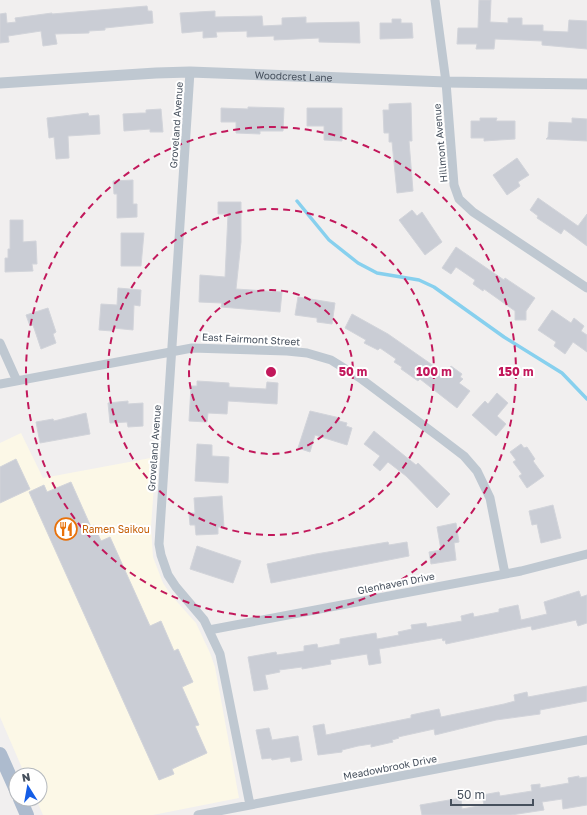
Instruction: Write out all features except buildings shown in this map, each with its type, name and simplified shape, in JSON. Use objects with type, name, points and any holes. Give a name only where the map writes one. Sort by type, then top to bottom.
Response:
[{"type":"main road","points":[[0,754],[8,772]]},
{"type":"street","name":"Hillmont Avenue","points":[[435,0],[446,82],[455,187],[462,202],[479,217],[587,288]]},
{"type":"street","name":"Woodcrest Lane","points":[[0,83],[190,72],[446,82],[587,84]]},
{"type":"street","name":"Groveland Avenue","points":[[190,72],[171,351],[160,548],[165,567],[172,582],[198,612],[209,630],[222,663],[250,805]]},
{"type":"street","points":[[0,343],[17,381]]},
{"type":"street","name":"East Fairmont Street","points":[[0,384],[192,348],[214,347],[302,352],[331,360],[352,372],[456,450],[477,471],[490,498],[505,574]]},
{"type":"street","name":"Glenhaven Drive","points":[[209,630],[505,574],[556,563],[587,554]]},
{"type":"street","name":"Meadowbrook Drive","points":[[198,815],[587,740]]},
{"type":"shaded area","points":[[21,433],[43,478],[156,457],[151,527],[153,557],[163,583],[171,595],[196,623],[215,667],[239,798],[153,815],[43,815],[40,807],[48,807],[48,767],[22,767],[0,717],[0,443]]},
{"type":"waterway","points":[[297,201],[329,240],[358,263],[377,273],[419,280],[434,287],[504,337],[562,373],[587,399]]},
{"type":"place","name":"Ramen Saikou","points":[[66,529]]}]
